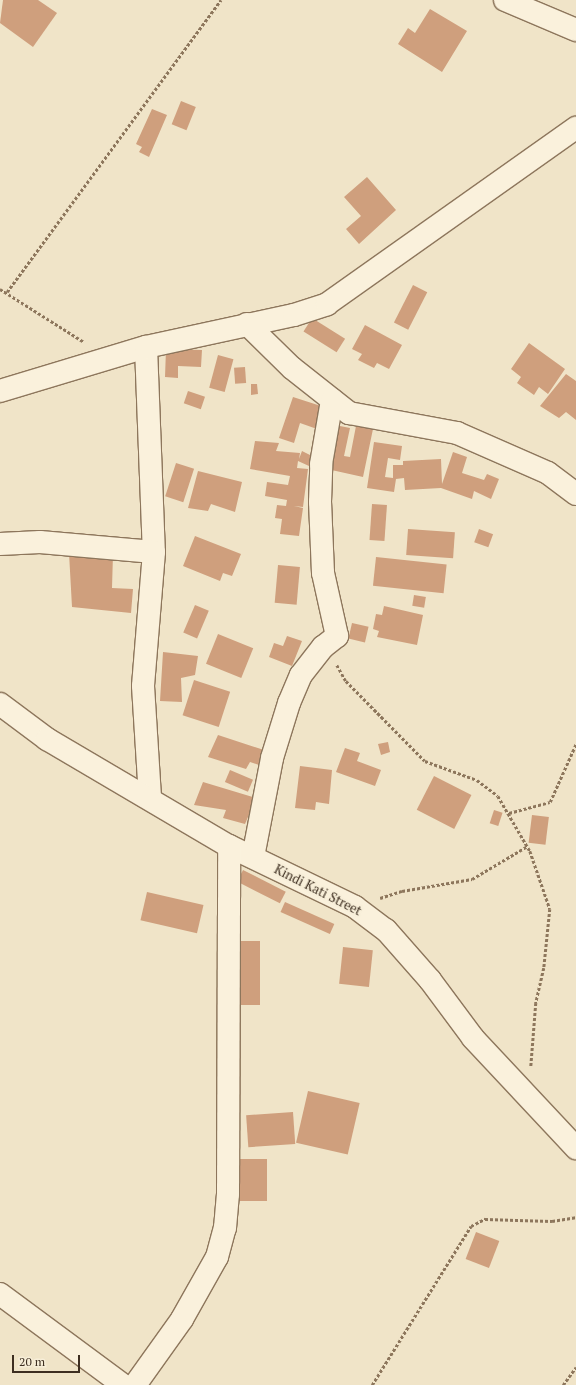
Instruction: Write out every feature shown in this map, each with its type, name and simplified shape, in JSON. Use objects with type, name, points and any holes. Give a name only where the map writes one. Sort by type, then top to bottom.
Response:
[{"type":"street","points":[[505,0],[576,30]]},
{"type":"street","points":[[0,391],[108,357],[247,324],[294,315],[327,304],[576,128]]},
{"type":"street","points":[[247,324],[332,400],[349,413],[365,419],[430,426],[462,435],[548,473],[576,494]]},
{"type":"street","points":[[146,347],[154,552],[143,686],[150,798]]},
{"type":"street","points":[[252,857],[272,758],[288,703],[301,675],[323,646],[336,639],[323,573],[320,502],[320,464],[332,400]]},
{"type":"street","points":[[0,544],[40,542],[154,552]]},
{"type":"street","name":"Kindi Kati Street","points":[[0,704],[47,739],[150,798],[229,846],[355,907],[386,930],[430,980],[473,1038],[576,1148]]},
{"type":"street","points":[[135,1385],[190,1305],[217,1257],[224,1228],[229,846]]},
{"type":"street","points":[[0,1294],[123,1385]]},
{"type":"path","points":[[6,292],[220,0]]},
{"type":"path","points":[[0,288],[108,357]]},
{"type":"path","points":[[336,639],[339,673],[392,730],[431,765],[477,780],[498,796],[509,813],[526,847],[550,909],[526,1096]]},
{"type":"path","points":[[509,813],[550,802],[576,744]]},
{"type":"path","points":[[355,907],[402,891],[472,879],[526,847]]},
{"type":"path","points":[[372,1385],[471,1226],[485,1220],[552,1222],[576,1217]]},
{"type":"path","points":[[563,1385],[576,1367]]},
{"type":"building","points":[[3,0],[38,0],[57,13],[33,47],[0,23]]},
{"type":"building","points":[[430,9],[467,31],[442,72],[398,44],[408,28],[415,33]]},
{"type":"building","points":[[181,101],[196,107],[186,130],[172,124]]},
{"type":"building","points":[[152,109],[167,115],[149,157],[139,152],[142,147],[136,144]]},
{"type":"building","points":[[367,177],[396,210],[359,244],[346,229],[361,216],[344,197]]},
{"type":"building","points":[[413,285],[427,292],[408,330],[394,322]]},
{"type":"building","points":[[312,318],[345,339],[337,352],[304,332]]},
{"type":"building","points":[[365,325],[402,345],[389,369],[377,363],[374,368],[358,360],[362,354],[352,349]]},
{"type":"building","points":[[529,343],[565,369],[548,394],[539,387],[534,395],[517,383],[521,377],[511,369]]},
{"type":"building","points":[[166,349],[202,350],[201,367],[178,366],[178,378],[165,377]]},
{"type":"building","points":[[218,355],[233,359],[225,392],[209,388]]},
{"type":"building","points":[[245,367],[246,383],[235,384],[234,368]]},
{"type":"building","points":[[566,374],[576,381],[576,420],[566,412],[559,418],[540,406]]},
{"type":"building","points":[[251,384],[257,384],[258,394],[251,395]]},
{"type":"building","points":[[188,391],[205,397],[201,409],[184,403]]},
{"type":"building","points":[[293,397],[324,407],[317,429],[300,423],[294,443],[279,438]]},
{"type":"building","points":[[335,425],[350,428],[344,456],[350,457],[356,426],[373,429],[363,477],[327,469]]},
{"type":"building","points":[[255,441],[279,443],[276,451],[300,453],[299,459],[302,451],[314,457],[309,466],[298,461],[297,468],[308,469],[303,507],[294,506],[303,508],[299,536],[280,534],[282,519],[275,518],[277,505],[286,506],[287,500],[265,496],[267,482],[288,485],[290,476],[250,469]]},
{"type":"building","points":[[374,442],[402,446],[400,460],[388,458],[385,477],[393,478],[393,465],[403,465],[403,461],[441,459],[442,484],[453,452],[467,457],[462,473],[484,480],[487,474],[499,479],[491,499],[474,491],[472,499],[441,488],[405,490],[404,478],[396,479],[394,492],[367,488]]},
{"type":"building","points":[[176,463],[194,469],[183,502],[165,496]]},
{"type":"building","points":[[198,471],[242,482],[235,512],[211,504],[208,511],[188,508]]},
{"type":"building","points":[[372,504],[387,505],[384,541],[369,540]]},
{"type":"building","points":[[408,529],[455,532],[453,558],[406,555]]},
{"type":"building","points":[[479,529],[493,534],[488,547],[474,542]]},
{"type":"building","points":[[195,536],[241,554],[232,576],[223,573],[220,581],[183,566]]},
{"type":"building","points":[[69,553],[113,554],[112,588],[133,589],[131,613],[72,607]]},
{"type":"building","points":[[376,557],[447,564],[444,593],[373,586]]},
{"type":"building","points":[[278,565],[300,567],[297,605],[275,603]]},
{"type":"building","points":[[414,595],[426,597],[424,608],[412,606]]},
{"type":"building","points":[[195,605],[209,611],[197,638],[183,633]]},
{"type":"building","points":[[384,606],[423,615],[417,645],[377,637],[379,631],[373,629],[376,614],[382,615]]},
{"type":"building","points":[[352,623],[369,627],[365,642],[348,639]]},
{"type":"building","points":[[218,634],[253,648],[241,678],[206,664]]},
{"type":"building","points":[[287,636],[302,641],[292,666],[269,657],[274,643],[283,646]]},
{"type":"building","points":[[163,652],[198,656],[195,675],[181,678],[182,702],[160,701]]},
{"type":"building","points":[[194,680],[230,692],[219,727],[183,715]]},
{"type":"building","points":[[218,735],[264,750],[259,765],[250,762],[246,769],[208,757]]},
{"type":"building","points":[[388,742],[390,752],[381,755],[378,744]]},
{"type":"building","points":[[345,748],[360,753],[357,761],[381,770],[375,786],[336,772]]},
{"type":"building","points":[[300,766],[332,770],[329,804],[316,802],[315,810],[295,808]]},
{"type":"building","points":[[230,770],[253,780],[248,792],[225,782]]},
{"type":"building","points":[[434,776],[471,795],[454,829],[417,810]]},
{"type":"building","points":[[203,782],[256,798],[245,824],[223,818],[226,810],[194,805]]},
{"type":"building","points":[[494,810],[503,813],[498,826],[490,823]]},
{"type":"building","points":[[532,815],[549,817],[545,845],[529,843]]},
{"type":"building","points":[[243,870],[286,892],[280,903],[237,882]]},
{"type":"building","points":[[147,892],[204,905],[197,933],[140,920]]},
{"type":"building","points":[[285,902],[334,924],[330,934],[281,912]]},
{"type":"building","points":[[238,941],[260,941],[260,1005],[238,1005]]},
{"type":"building","points":[[343,947],[373,950],[369,987],[339,984]]},
{"type":"building","points":[[308,1091],[360,1103],[348,1155],[296,1143]]},
{"type":"building","points":[[293,1112],[295,1144],[248,1147],[246,1115]]},
{"type":"building","points":[[237,1159],[267,1159],[267,1201],[237,1201]]},
{"type":"building","points":[[476,1232],[499,1241],[489,1268],[466,1259]]}]
